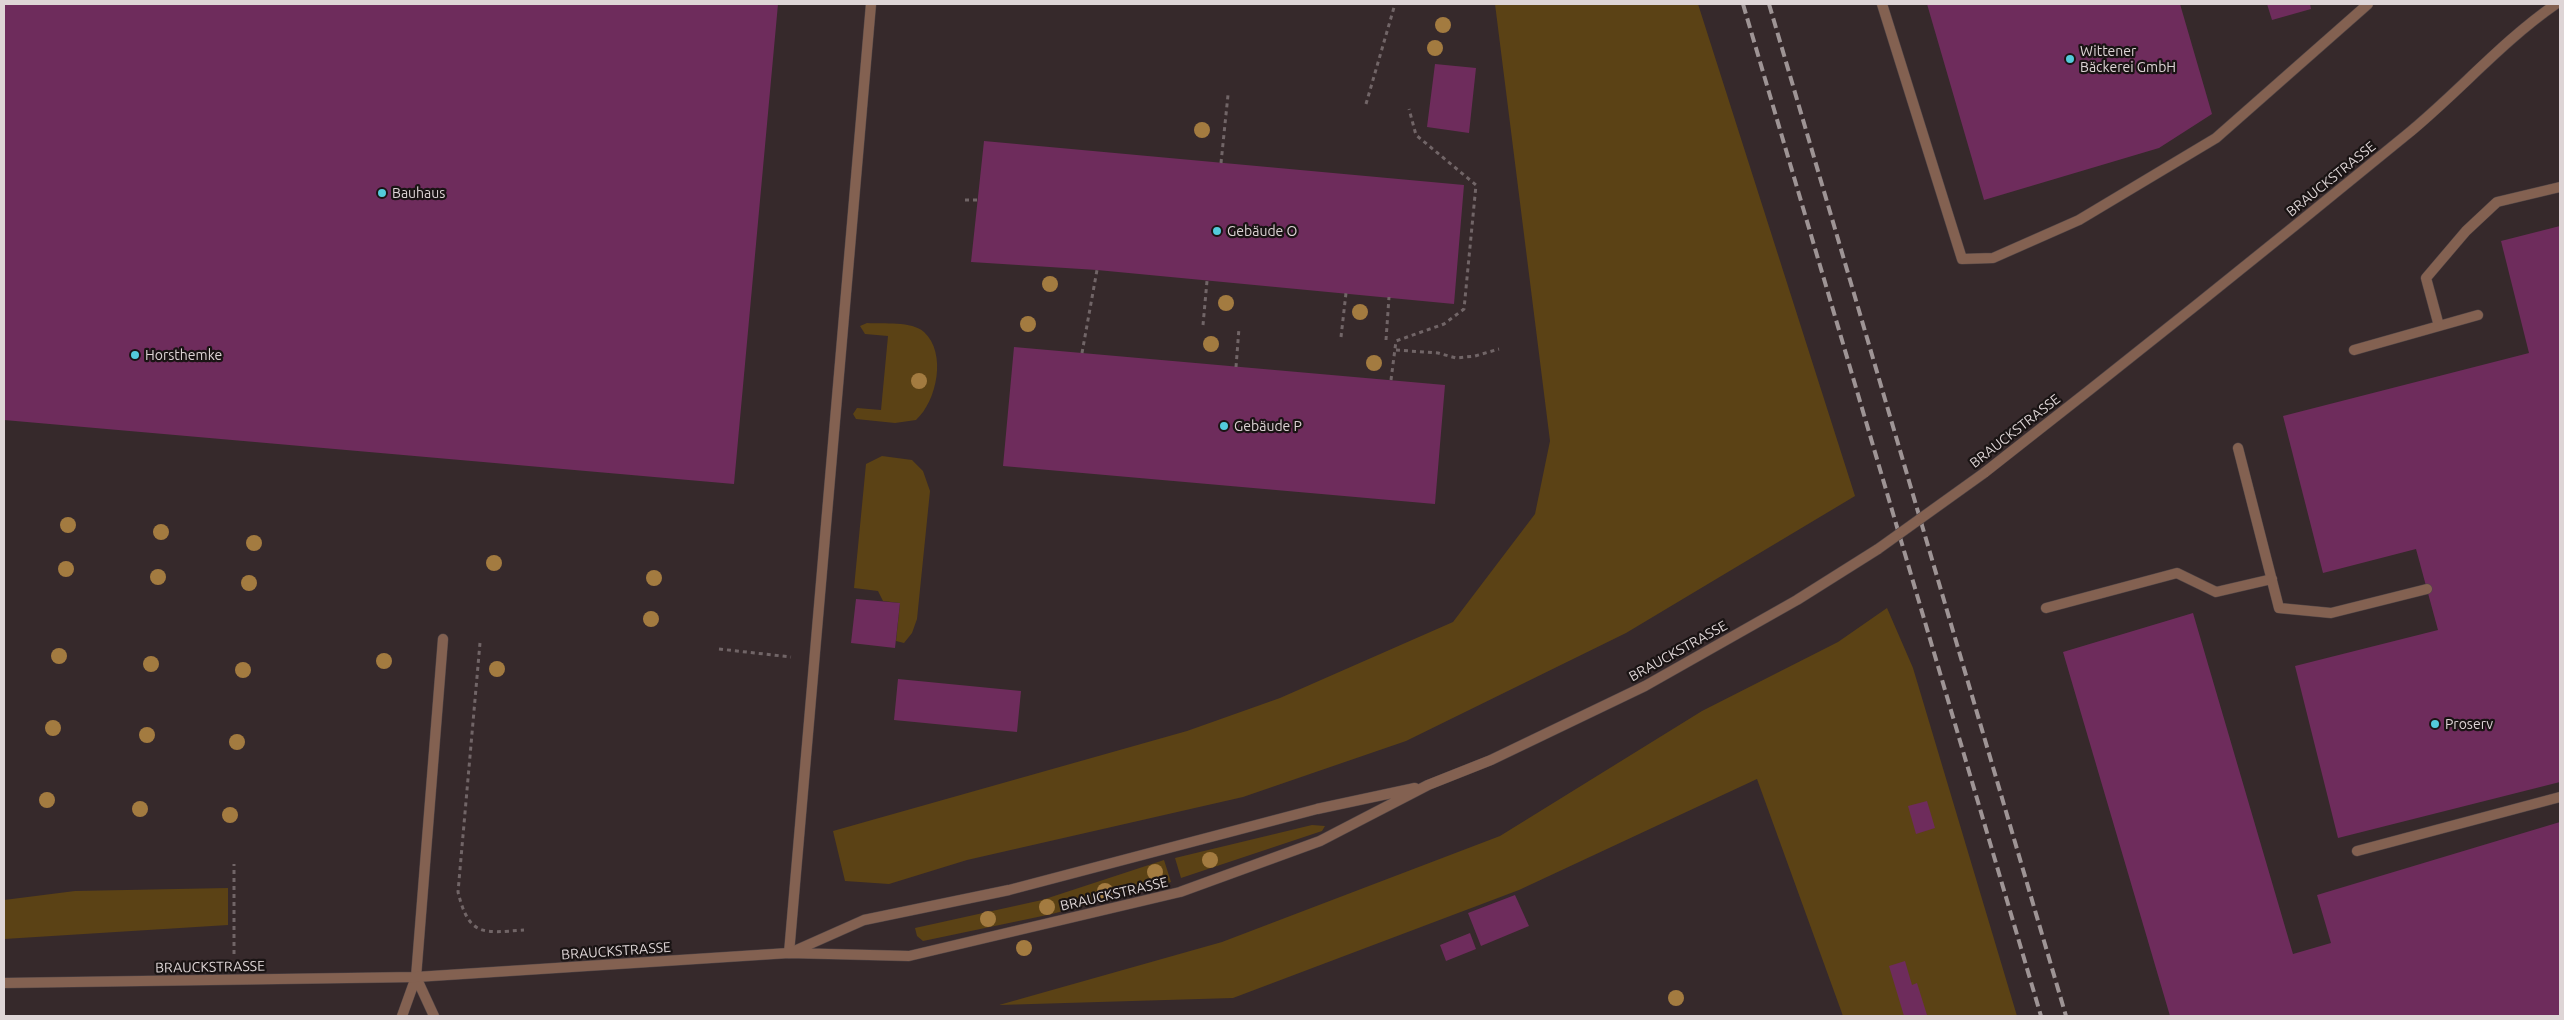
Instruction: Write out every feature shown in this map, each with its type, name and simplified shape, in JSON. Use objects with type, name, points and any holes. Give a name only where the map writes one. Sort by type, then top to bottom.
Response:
[{"type":"street","points":[[789,953],[871,4]]},
{"type":"street","points":[[1882,4],[1962,259],[1993,258],[2079,220],[2216,138],[2368,4]]},
{"type":"street","name":"BRAUCKSTRASSE","points":[[4,983],[416,977],[789,953],[909,956],[1180,892],[1320,841],[1428,785],[1491,760],[1645,686],[1797,600],[1878,549],[1984,473],[2182,319],[2436,110],[2518,35],[2556,4]]},
{"type":"street","points":[[2439,326],[2426,278],[2466,232],[2497,202],[2560,187]]},
{"type":"street","points":[[2354,350],[2478,315]]},
{"type":"street","points":[[2238,448],[2279,608],[2331,613],[2427,589]]},
{"type":"street","points":[[2046,608],[2176,573],[2216,592],[2272,579]]},
{"type":"street","points":[[402,1016],[416,977],[443,639]]},
{"type":"street","name":"BRAUCKSTRASSE","points":[[789,953],[864,920],[1009,890],[1317,809],[1428,785]]},
{"type":"street","points":[[2357,851],[2560,797]]},
{"type":"street","points":[[416,977],[434,1016]]},
{"type":"path","points":[[1366,104],[1395,4]]},
{"type":"path","points":[[1221,162],[1228,95]]},
{"type":"path","points":[[1391,380],[1396,341],[1444,324],[1464,310],[1476,185],[1416,135],[1409,109]]},
{"type":"path","points":[[965,200],[978,200]]},
{"type":"path","points":[[1082,353],[1097,270]]},
{"type":"path","points":[[1203,325],[1207,281]]},
{"type":"path","points":[[1341,337],[1346,293]]},
{"type":"path","points":[[1386,340],[1389,297]]},
{"type":"path","points":[[1236,367],[1239,328]]},
{"type":"path","points":[[1396,350],[1438,353],[1456,358],[1475,356],[1500,349]]},
{"type":"path","points":[[480,643],[458,892],[463,914],[475,928],[494,932],[524,930]]},
{"type":"path","points":[[719,649],[792,657]]},
{"type":"path","points":[[234,864],[234,980]]},
{"type":"shaded area","points":[[1495,4],[1698,4],[1855,496],[1626,633],[1406,741],[1243,797],[967,860],[889,884],[845,881],[833,831],[1187,731],[1280,698],[1453,622],[1535,514],[1550,441]]},
{"type":"shaded area","points":[[867,323],[912,326],[919,328],[931,341],[937,364],[934,389],[923,412],[916,420],[895,423],[856,419],[853,414],[857,408],[881,410],[888,336],[865,334],[860,326]]},
{"type":"shaded area","points":[[882,456],[912,460],[923,471],[930,491],[917,619],[912,633],[904,643],[896,641],[900,603],[883,601],[878,591],[854,588],[866,464]]},
{"type":"shaded area","points":[[1887,608],[1913,668],[2017,1016],[1843,1016],[1757,779],[1519,890],[1233,998],[999,1005],[1222,942],[1500,836],[1702,711],[1838,642]]},
{"type":"shaded area","points":[[1312,825],[1325,826],[1322,831],[1181,878],[1175,858]]},
{"type":"shaded area","points":[[1164,860],[1171,882],[1052,914],[923,941],[917,936],[915,928],[1042,900]]},
{"type":"shaded area","points":[[228,888],[228,925],[4,939],[4,900],[75,891]]},
{"type":"building","name":"Bauhaus","points":[[4,4],[778,4],[734,484],[4,420]]},
{"type":"building","name":"Wittener Bäckerei GmbH","points":[[1927,4],[2180,4],[2212,114],[2159,148],[1984,200]]},
{"type":"building","points":[[2267,4],[2310,4],[2311,9],[2272,20]]},
{"type":"building","points":[[1435,64],[1476,68],[1469,133],[1427,127]]},
{"type":"building","name":"Gebäude O","points":[[984,141],[1464,185],[1454,304],[1097,270],[971,262]]},
{"type":"building","points":[[2560,226],[2560,782],[2338,838],[2295,666],[2438,630],[2416,549],[2323,573],[2283,416],[2529,353],[2501,241]]},
{"type":"building","name":"Gebäude P","points":[[1014,347],[1445,385],[1435,504],[1003,466]]},
{"type":"building","points":[[856,599],[900,603],[895,648],[851,643]]},
{"type":"building","points":[[2193,613],[2293,954],[2331,943],[2317,895],[2560,822],[2560,1016],[2170,1016],[2063,652]]},
{"type":"building","points":[[898,679],[1021,691],[1017,732],[894,720]]},
{"type":"building","points":[[1927,801],[1935,828],[1916,834],[1908,806]]},
{"type":"building","points":[[1515,895],[1529,926],[1481,946],[1468,913]]},
{"type":"building","points":[[1470,933],[1476,949],[1446,961],[1440,945]]},
{"type":"building","points":[[1905,961],[1912,985],[1917,983],[1927,1015],[1904,1016],[1889,966]]},
{"type":"railway","points":[[1743,4],[2041,1016]]},
{"type":"railway","points":[[1769,4],[2066,1016]]},
{"type":"place","name":"Wittener Bäckerei GmbH","points":[[2070,59]]},
{"type":"place","name":"Bauhaus","points":[[382,193]]},
{"type":"place","name":"Gebäude O","points":[[1217,231]]},
{"type":"place","name":"Horsthemke","points":[[135,355]]},
{"type":"place","name":"Gebäude P","points":[[1224,426]]},
{"type":"place","name":"Proserv","points":[[2435,724]]}]
